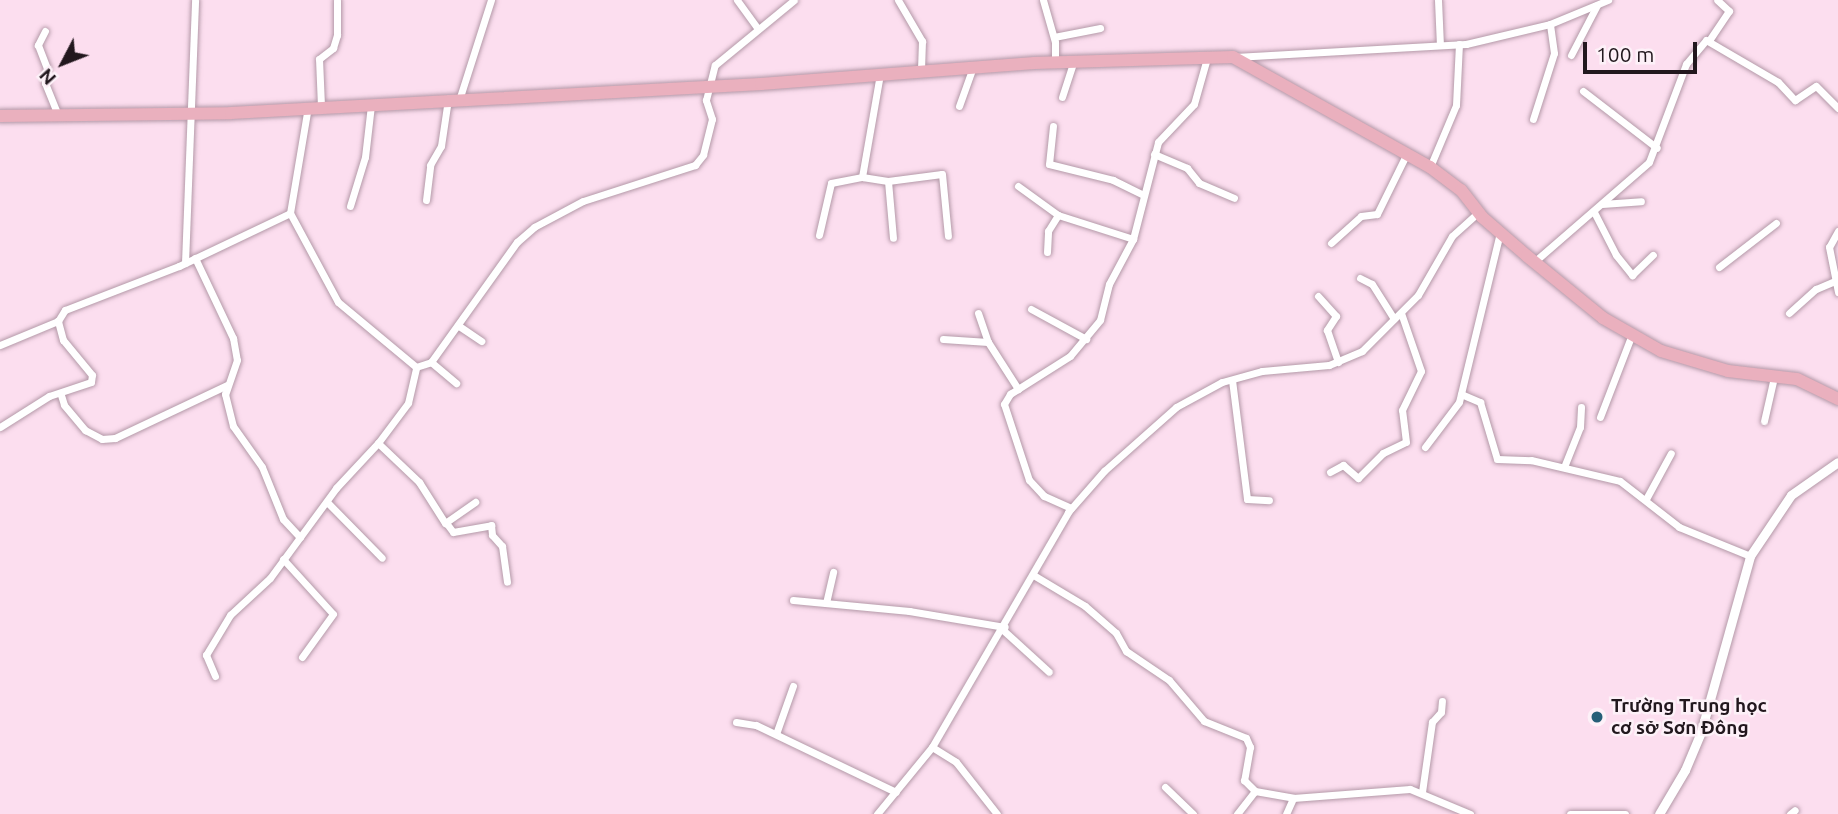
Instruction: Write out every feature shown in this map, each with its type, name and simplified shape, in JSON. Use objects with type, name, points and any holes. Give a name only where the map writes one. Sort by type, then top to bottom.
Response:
[{"type":"main road","points":[[1,114],[189,113],[708,87],[1055,62],[1233,57],[1430,167],[1461,190],[1500,233],[1604,318],[1661,351],[1728,371],[1797,379],[1838,399]]},
{"type":"street","points":[[185,263],[195,0]]},
{"type":"street","points":[[337,0],[337,35],[332,48],[319,59],[314,106],[290,214],[338,302],[416,367]]},
{"type":"street","points":[[426,200],[430,165],[441,146],[454,98],[491,0]]},
{"type":"street","points":[[737,0],[757,28]]},
{"type":"street","points":[[416,367],[431,362],[517,242],[534,227],[583,201],[695,165],[703,155],[712,119],[706,100],[717,61],[794,0]]},
{"type":"street","points":[[898,0],[922,41],[921,70]]},
{"type":"street","points":[[1043,0],[1054,37],[1055,62]]},
{"type":"street","points":[[1438,0],[1440,45]]},
{"type":"street","points":[[1233,57],[1459,44],[1550,24],[1608,0]]},
{"type":"street","points":[[1534,262],[1649,162],[1657,148],[1686,64],[1696,48],[1710,39],[1728,11],[1717,0]]},
{"type":"street","points":[[1571,55],[1597,5]]},
{"type":"street","points":[[1533,119],[1554,53],[1550,24]]},
{"type":"street","points":[[1054,37],[1100,28]]},
{"type":"street","points":[[45,31],[38,45],[47,68],[44,83],[57,112]]},
{"type":"street","points":[[1710,39],[1720,50],[1778,82],[1795,100],[1815,86],[1838,108]]},
{"type":"street","points":[[1430,167],[1455,105],[1459,44]]},
{"type":"street","points":[[1071,508],[1037,490],[1026,474],[1004,404],[1018,389],[1061,364],[1086,339],[1100,320],[1109,284],[1133,239],[1142,194],[1160,138],[1196,100],[1207,58]]},
{"type":"street","points":[[1062,97],[1074,61]]},
{"type":"street","points":[[959,106],[973,67]]},
{"type":"street","points":[[862,177],[880,74]]},
{"type":"street","points":[[1583,91],[1657,148]]},
{"type":"street","points":[[350,206],[365,157],[372,104]]},
{"type":"street","points":[[1053,126],[1049,164],[1113,180],[1142,194]]},
{"type":"street","points":[[1331,243],[1361,216],[1377,214],[1407,153]]},
{"type":"street","points":[[1154,154],[1187,168],[1199,183],[1234,198]]},
{"type":"street","points":[[819,235],[831,183],[862,177],[888,181],[942,174],[948,236]]},
{"type":"street","points":[[888,181],[893,238]]},
{"type":"street","points":[[1018,186],[1058,215],[1133,239]]},
{"type":"street","points":[[1602,204],[1640,201]]},
{"type":"street","points":[[877,814],[932,747],[1035,576],[1071,508],[1104,471],[1176,407],[1232,380],[1262,371],[1338,362],[1362,351],[1425,285],[1452,236],[1479,212]]},
{"type":"street","points":[[1594,212],[1616,255],[1632,275],[1653,255]]},
{"type":"street","points":[[0,345],[58,321],[65,310],[185,263],[290,214]]},
{"type":"street","points":[[1047,252],[1048,232],[1058,215]]},
{"type":"street","points":[[1719,267],[1776,223]]},
{"type":"street","points":[[1838,231],[1829,247],[1838,292]]},
{"type":"street","points":[[1426,447],[1454,411],[1461,394],[1500,233]]},
{"type":"street","points":[[195,258],[233,338],[237,360],[227,385],[226,404],[233,426],[262,467],[283,519],[300,537]]},
{"type":"street","points":[[1330,472],[1343,465],[1357,478],[1383,453],[1406,442],[1402,410],[1421,371],[1397,316],[1372,285],[1360,278]]},
{"type":"street","points":[[1789,313],[1837,280]]},
{"type":"street","points":[[1318,296],[1336,316],[1327,330],[1338,362]]},
{"type":"street","points":[[1031,309],[1086,339]]},
{"type":"street","points":[[978,313],[988,342],[1018,389]]},
{"type":"street","points":[[0,427],[49,396],[61,395],[91,382],[92,375],[71,353],[58,321]]},
{"type":"street","points":[[459,326],[481,341]]},
{"type":"street","points":[[1600,417],[1632,333]]},
{"type":"street","points":[[943,339],[988,342]]},
{"type":"street","points":[[431,362],[456,383]]},
{"type":"street","points":[[215,676],[206,655],[236,607],[270,578],[327,502],[378,443],[408,403],[416,367]]},
{"type":"street","points":[[1764,421],[1774,377]]},
{"type":"street","points":[[1232,380],[1247,499],[1269,500]]},
{"type":"street","points":[[61,395],[85,430],[102,439],[115,438],[227,385]]},
{"type":"street","points":[[1461,394],[1480,402],[1497,458],[1564,467],[1620,481],[1679,527],[1750,556]]},
{"type":"street","points":[[1564,467],[1580,427],[1581,407]]},
{"type":"street","points":[[378,443],[419,482],[453,532],[491,525],[492,535],[502,545],[507,582]]},
{"type":"street","points":[[1646,499],[1671,453]]},
{"type":"street","points":[[1659,814],[1685,770],[1701,732],[1750,556],[1791,495],[1838,463]]},
{"type":"street","points":[[327,502],[382,558]]},
{"type":"street","points":[[447,524],[475,502]]},
{"type":"street","points":[[283,559],[333,614],[302,657]]},
{"type":"street","points":[[827,603],[833,572]]},
{"type":"street","points":[[1035,576],[1085,606],[1116,633],[1126,651],[1169,680],[1205,720],[1247,738],[1250,747],[1244,780],[1255,791],[1293,797],[1377,789],[1422,792],[1470,814]]},
{"type":"street","points":[[793,600],[909,611],[1004,629],[1049,672]]},
{"type":"street","points":[[776,734],[793,686]]},
{"type":"street","points":[[1422,792],[1432,722],[1441,712],[1442,701]]},
{"type":"street","points":[[736,722],[776,734],[896,792]]},
{"type":"street","points":[[932,747],[956,762],[997,814]]},
{"type":"street","points":[[1165,788],[1193,814]]},
{"type":"street","points":[[1237,814],[1255,791]]},
{"type":"street","points":[[1286,814],[1293,797]]},
{"type":"street","points":[[1570,814],[1625,814]]},
{"type":"place","name":"Trường Trung học cơ sở Sơn Đông","points":[[1597,717]]}]
